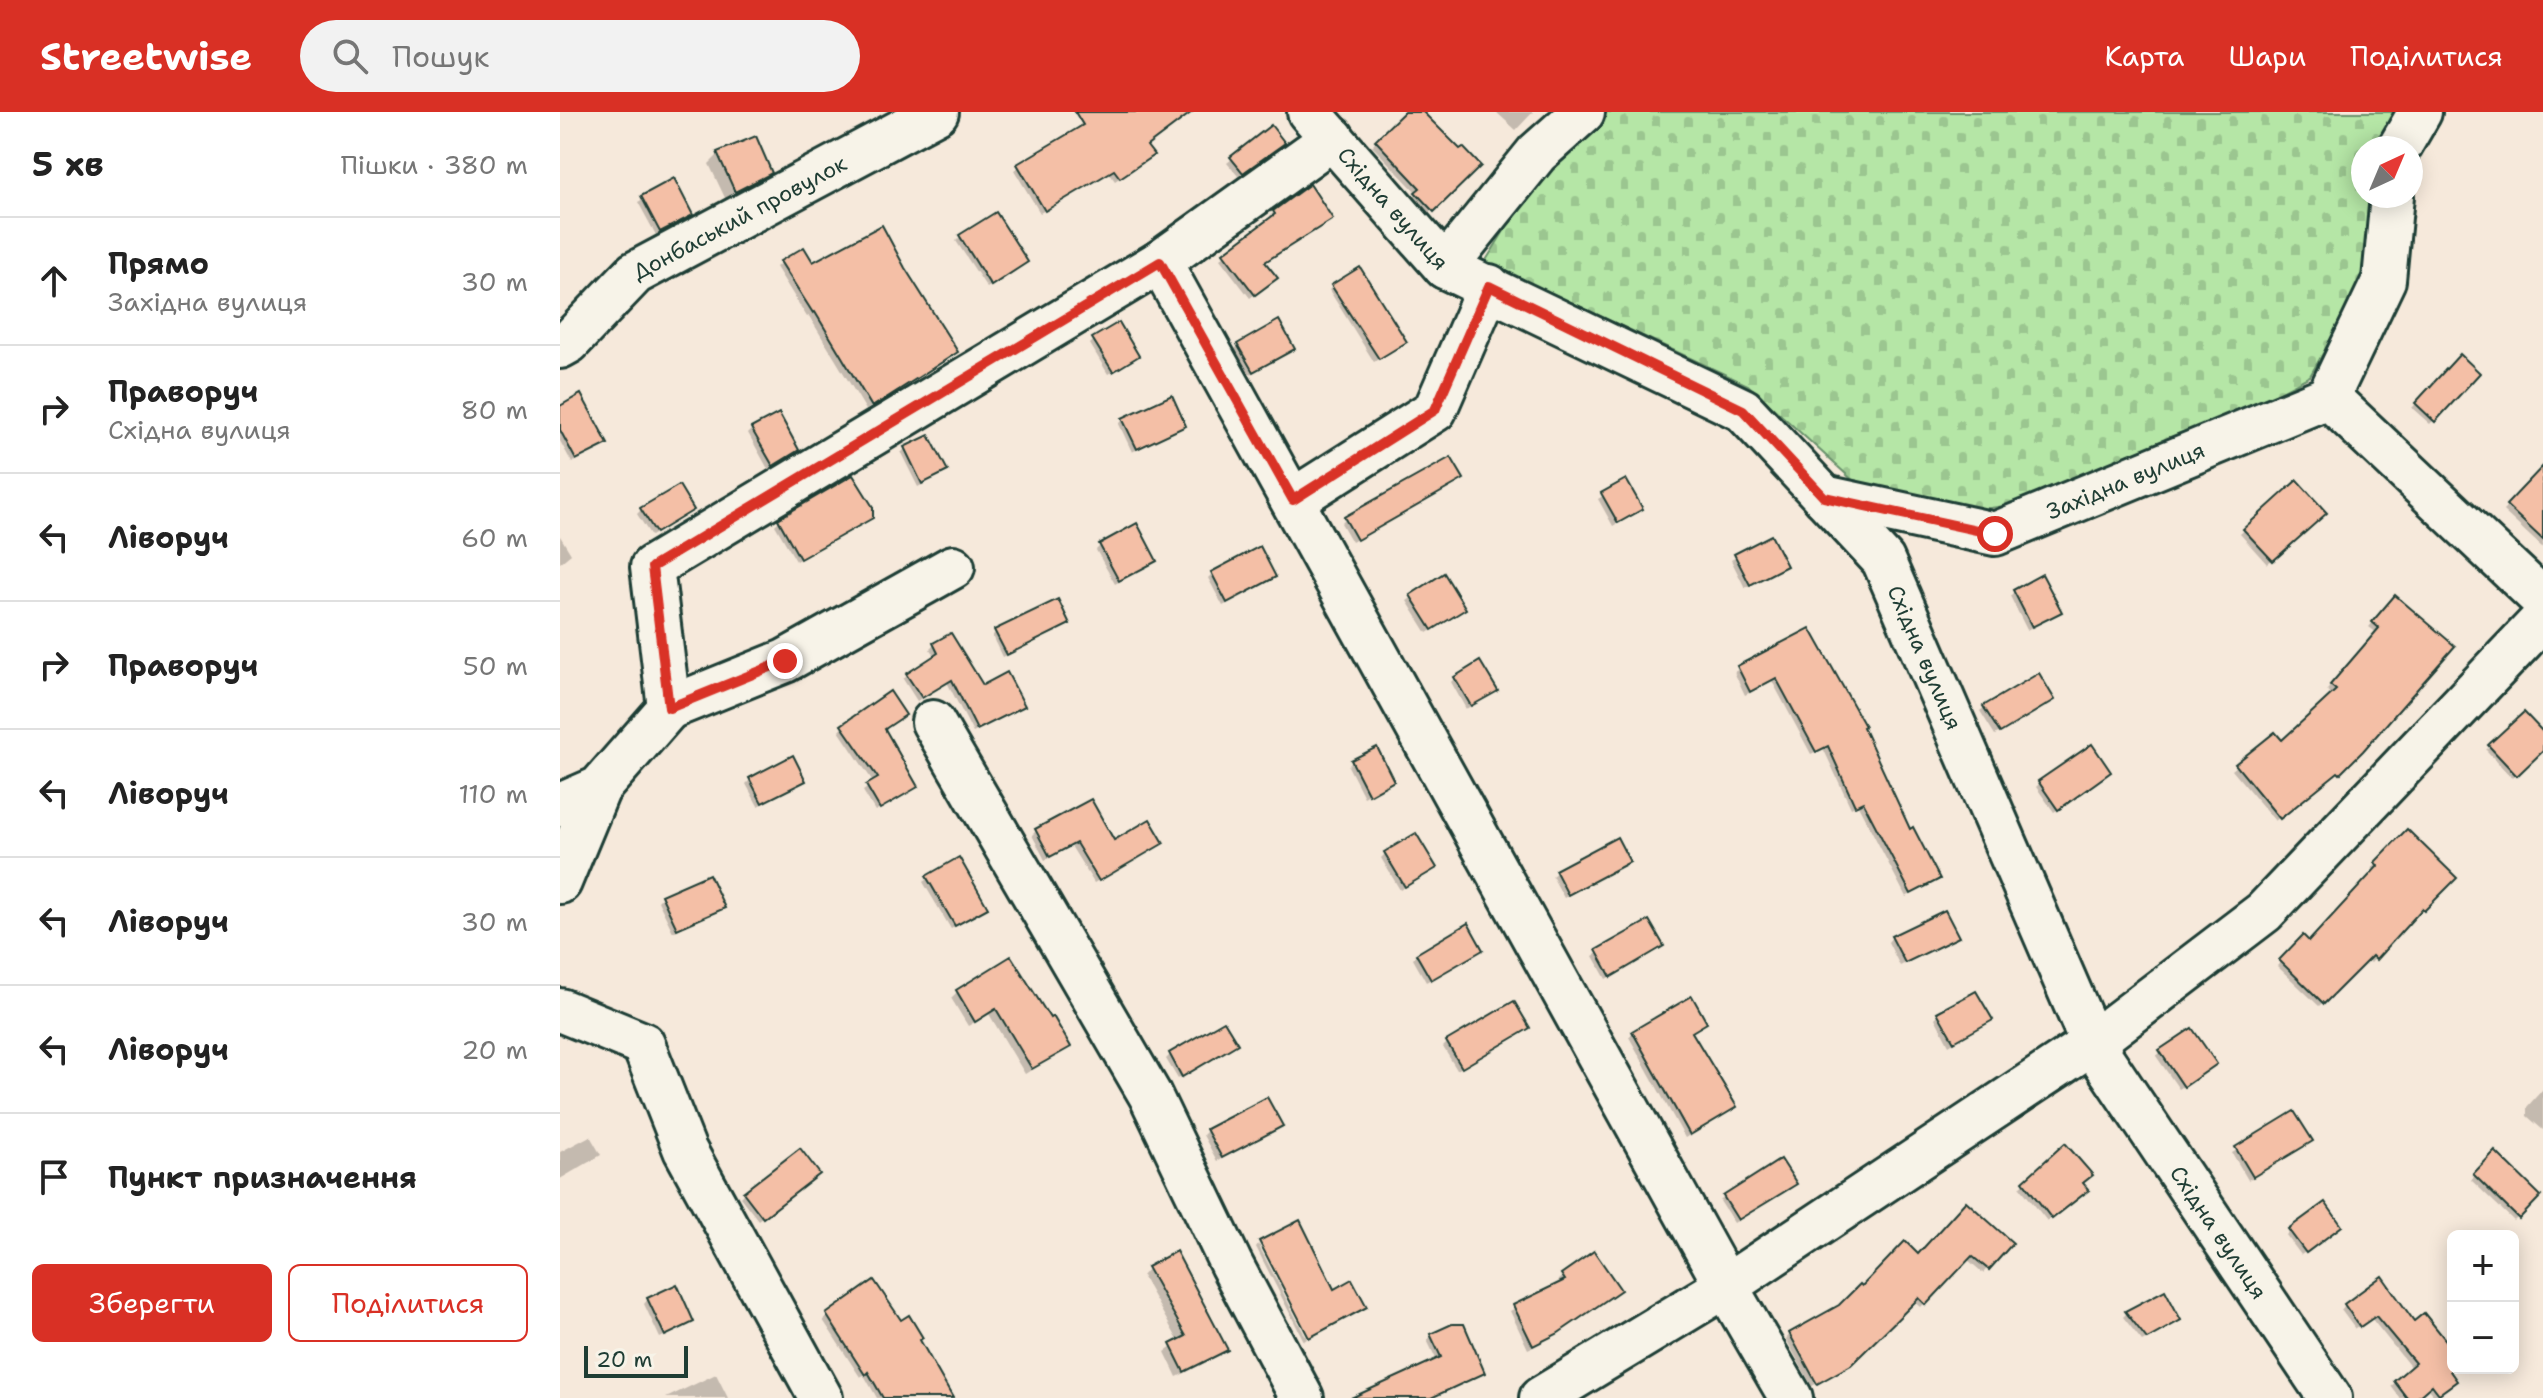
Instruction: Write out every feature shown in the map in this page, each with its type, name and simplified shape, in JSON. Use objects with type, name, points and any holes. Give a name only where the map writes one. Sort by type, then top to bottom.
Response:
[{"type":"street","name":"Донбаський провулок","points":[[560,347],[569,342],[635,273],[937,112]]},
{"type":"street","points":[[1445,267],[1537,153],[1583,112]]},
{"type":"street","points":[[2406,136],[2420,112]]},
{"type":"street","points":[[669,708],[652,567],[1160,262],[1321,125]]},
{"type":"street","name":"Східна вулиця","points":[[1321,125],[1445,267],[1743,410],[1883,560],[2092,1043],[2330,1398]]},
{"type":"street","points":[[2391,208],[2384,280],[2328,397],[2543,600]]},
{"type":"street","points":[[1160,262],[1726,1286],[1791,1398]]},
{"type":"street","points":[[1293,500],[1435,410],[1489,286]]},
{"type":"street","name":"Західна вулиця","points":[[1824,497],[1995,534],[2328,397]]},
{"type":"street","points":[[560,882],[599,788],[669,708],[785,661],[953,567]]},
{"type":"street","points":[[1541,1398],[1726,1286],[2092,1043],[2264,912],[2543,619]]},
{"type":"street","points":[[933,722],[1150,1095],[1231,1264],[1302,1398]]},
{"type":"street","points":[[560,805],[599,788]]},
{"type":"street","points":[[560,1010],[643,1044],[685,1150],[821,1398]]},
{"type":"green space","points":[[1602,112],[2397,112],[2384,136],[2351,136],[2351,208],[2370,208],[2360,289],[2310,376],[2081,496],[1960,512],[1857,484],[1748,385],[1485,262],[1542,169]]},
{"type":"building","points":[[1075,112],[1192,112],[1147,146],[1154,155],[1120,178],[1114,170],[1045,211],[1017,164],[1083,125]]},
{"type":"building","points":[[1404,112],[1423,112],[1481,166],[1434,212],[1415,192],[1420,188],[1375,140]]},
{"type":"building","points":[[1271,125],[1285,143],[1243,173],[1230,157]]},
{"type":"building","points":[[756,136],[772,173],[735,192],[717,152]]},
{"type":"building","points":[[674,178],[693,215],[660,232],[641,196]]},
{"type":"building","points":[[1310,184],[1333,219],[1265,262],[1278,278],[1255,295],[1223,253]]},
{"type":"building","points":[[996,212],[1028,262],[991,286],[959,235]]},
{"type":"building","points":[[882,225],[958,352],[872,407],[815,312],[780,261],[804,247],[813,262]]},
{"type":"building","points":[[1360,267],[1407,342],[1379,359],[1331,285]]},
{"type":"building","points":[[1279,320],[1295,349],[1253,372],[1237,344]]},
{"type":"building","points":[[1119,322],[1139,356],[1113,372],[1092,338]]},
{"type":"building","points":[[2460,354],[2480,373],[2435,422],[2415,403]]},
{"type":"building","points":[[581,394],[608,444],[576,460],[560,430],[560,406]]},
{"type":"building","points":[[1172,395],[1186,426],[1137,449],[1122,418]]},
{"type":"building","points":[[779,413],[799,450],[773,466],[751,428]]},
{"type":"building","points":[[929,435],[948,471],[922,484],[904,447]]},
{"type":"building","points":[[1451,457],[1464,479],[1357,540],[1344,517]]},
{"type":"building","points":[[2543,466],[2543,540],[2506,505]]},
{"type":"building","points":[[853,475],[873,507],[873,518],[800,559],[778,519]]},
{"type":"building","points":[[1626,479],[1643,509],[1618,523],[1601,493]]},
{"type":"building","points":[[2297,480],[2327,513],[2273,561],[2243,529]]},
{"type":"building","points":[[679,485],[694,510],[656,533],[640,508]]},
{"type":"building","points":[[1137,523],[1157,561],[1119,581],[1099,544]]},
{"type":"building","points":[[1771,535],[1787,566],[1750,585],[1734,554]]},
{"type":"building","points":[[1260,546],[1276,577],[1227,603],[1211,572]]},
{"type":"building","points":[[1444,573],[1466,609],[1432,630],[1410,595]]},
{"type":"building","points":[[2042,574],[2062,612],[2032,627],[2013,590]]},
{"type":"building","points":[[2395,595],[2455,646],[2340,774],[2338,772],[2280,819],[2235,764],[2275,732],[2282,740],[2336,690],[2330,685],[2379,628],[2372,622]]},
{"type":"building","points":[[1058,599],[1070,624],[1007,655],[994,630]]},
{"type":"building","points":[[1810,628],[1865,726],[1910,829],[1913,827],[1940,879],[1911,894],[1863,802],[1855,806],[1828,746],[1816,752],[1776,678],[1750,692],[1737,666]]},
{"type":"building","points":[[951,633],[983,685],[1007,672],[1025,706],[977,730],[952,680],[922,698],[906,674],[938,653],[933,643]]},
{"type":"building","points":[[1480,661],[1498,691],[1471,706],[1454,677]]},
{"type":"building","points":[[2039,673],[2055,700],[2000,733],[1983,706]]},
{"type":"building","points":[[890,691],[906,715],[885,729],[918,787],[880,809],[866,785],[878,778],[841,725]]},
{"type":"building","points":[[2524,712],[2543,732],[2543,751],[2517,776],[2488,745]]},
{"type":"building","points":[[2092,744],[2111,772],[2058,810],[2038,781]]},
{"type":"building","points":[[1377,747],[1394,781],[1369,795],[1351,760]]},
{"type":"building","points":[[793,755],[806,781],[762,803],[749,778]]},
{"type":"building","points":[[1091,799],[1114,840],[1150,819],[1164,843],[1099,881],[1076,843],[1050,857],[1035,829]]},
{"type":"building","points":[[2407,829],[2457,878],[2424,911],[2422,909],[2376,960],[2372,956],[2324,1004],[2279,960],[2303,935],[2309,941],[2378,866],[2375,862]]},
{"type":"building","points":[[1416,833],[1437,868],[1405,887],[1384,852]]},
{"type":"building","points":[[1617,837],[1630,862],[1568,895],[1555,870]]},
{"type":"building","points":[[959,857],[988,908],[955,926],[926,876]]},
{"type":"building","points":[[709,874],[725,908],[677,929],[661,895]]},
{"type":"building","points":[[1945,910],[1959,937],[1905,963],[1891,936]]},
{"type":"building","points":[[1649,920],[1664,946],[1611,977],[1596,950]]},
{"type":"building","points":[[1468,923],[1483,950],[1431,980],[1416,954]]},
{"type":"building","points":[[1011,956],[1071,1047],[1032,1069],[996,1009],[975,1022],[956,990]]},
{"type":"building","points":[[1976,991],[1993,1020],[1954,1042],[1937,1012]]},
{"type":"building","points":[[1692,996],[1707,1023],[1692,1032],[1737,1107],[1690,1135],[1632,1031]]},
{"type":"building","points":[[1514,1001],[1530,1028],[1462,1068],[1446,1041]]},
{"type":"building","points":[[1224,1021],[1238,1044],[1182,1077],[1169,1053]]},
{"type":"building","points":[[2192,1028],[2217,1064],[2184,1087],[2159,1050]]},
{"type":"building","points":[[1267,1097],[1283,1126],[1222,1158],[1206,1129]]},
{"type":"building","points":[[2294,1111],[2313,1141],[2253,1177],[2235,1147]]},
{"type":"building","points":[[2065,1143],[2093,1175],[2083,1183],[2089,1190],[2052,1219],[2023,1181]]},
{"type":"building","points":[[800,1148],[820,1174],[763,1218],[743,1192]]},
{"type":"building","points":[[2495,1151],[2541,1196],[2519,1219],[2473,1174]]},
{"type":"building","points":[[1781,1159],[1797,1184],[1738,1220],[1723,1196]]},
{"type":"building","points":[[1966,1201],[2013,1243],[1989,1270],[1972,1256],[1926,1305],[1919,1298],[1851,1365],[1817,1384],[1789,1333],[1839,1305],[1905,1241],[1918,1254]]},
{"type":"building","points":[[2325,1202],[2342,1226],[2306,1253],[2288,1229]]},
{"type":"building","points":[[1300,1220],[1334,1289],[1352,1279],[1367,1307],[1309,1338],[1259,1241]]},
{"type":"building","points":[[1176,1251],[1228,1350],[1184,1372],[1170,1344],[1186,1336],[1147,1267]]},
{"type":"building","points":[[1594,1251],[1621,1290],[1557,1334],[1533,1346],[1513,1305],[1565,1280],[1561,1274]]},
{"type":"building","points":[[2382,1276],[2414,1321],[2424,1313],[2447,1342],[2447,1374],[2452,1374],[2457,1381],[2439,1394],[2432,1385],[2417,1398],[2407,1398],[2394,1381],[2415,1363],[2376,1316],[2360,1327],[2344,1304]]},
{"type":"building","points":[[874,1280],[901,1320],[909,1315],[953,1398],[883,1398],[868,1372],[865,1375],[826,1314]]},
{"type":"building","points":[[677,1284],[694,1322],[665,1336],[647,1298]]},
{"type":"building","points":[[2165,1290],[2181,1320],[2147,1339],[2125,1311]]},
{"type":"building","points":[[1452,1324],[1464,1324],[1485,1373],[1431,1398],[1351,1398],[1441,1357],[1430,1334]]},
{"type":"route","points":[[785,661],[669,708],[652,567],[1160,262],[1293,500],[1435,410],[1489,286],[1743,410],[1824,497],[1995,534]]}]
